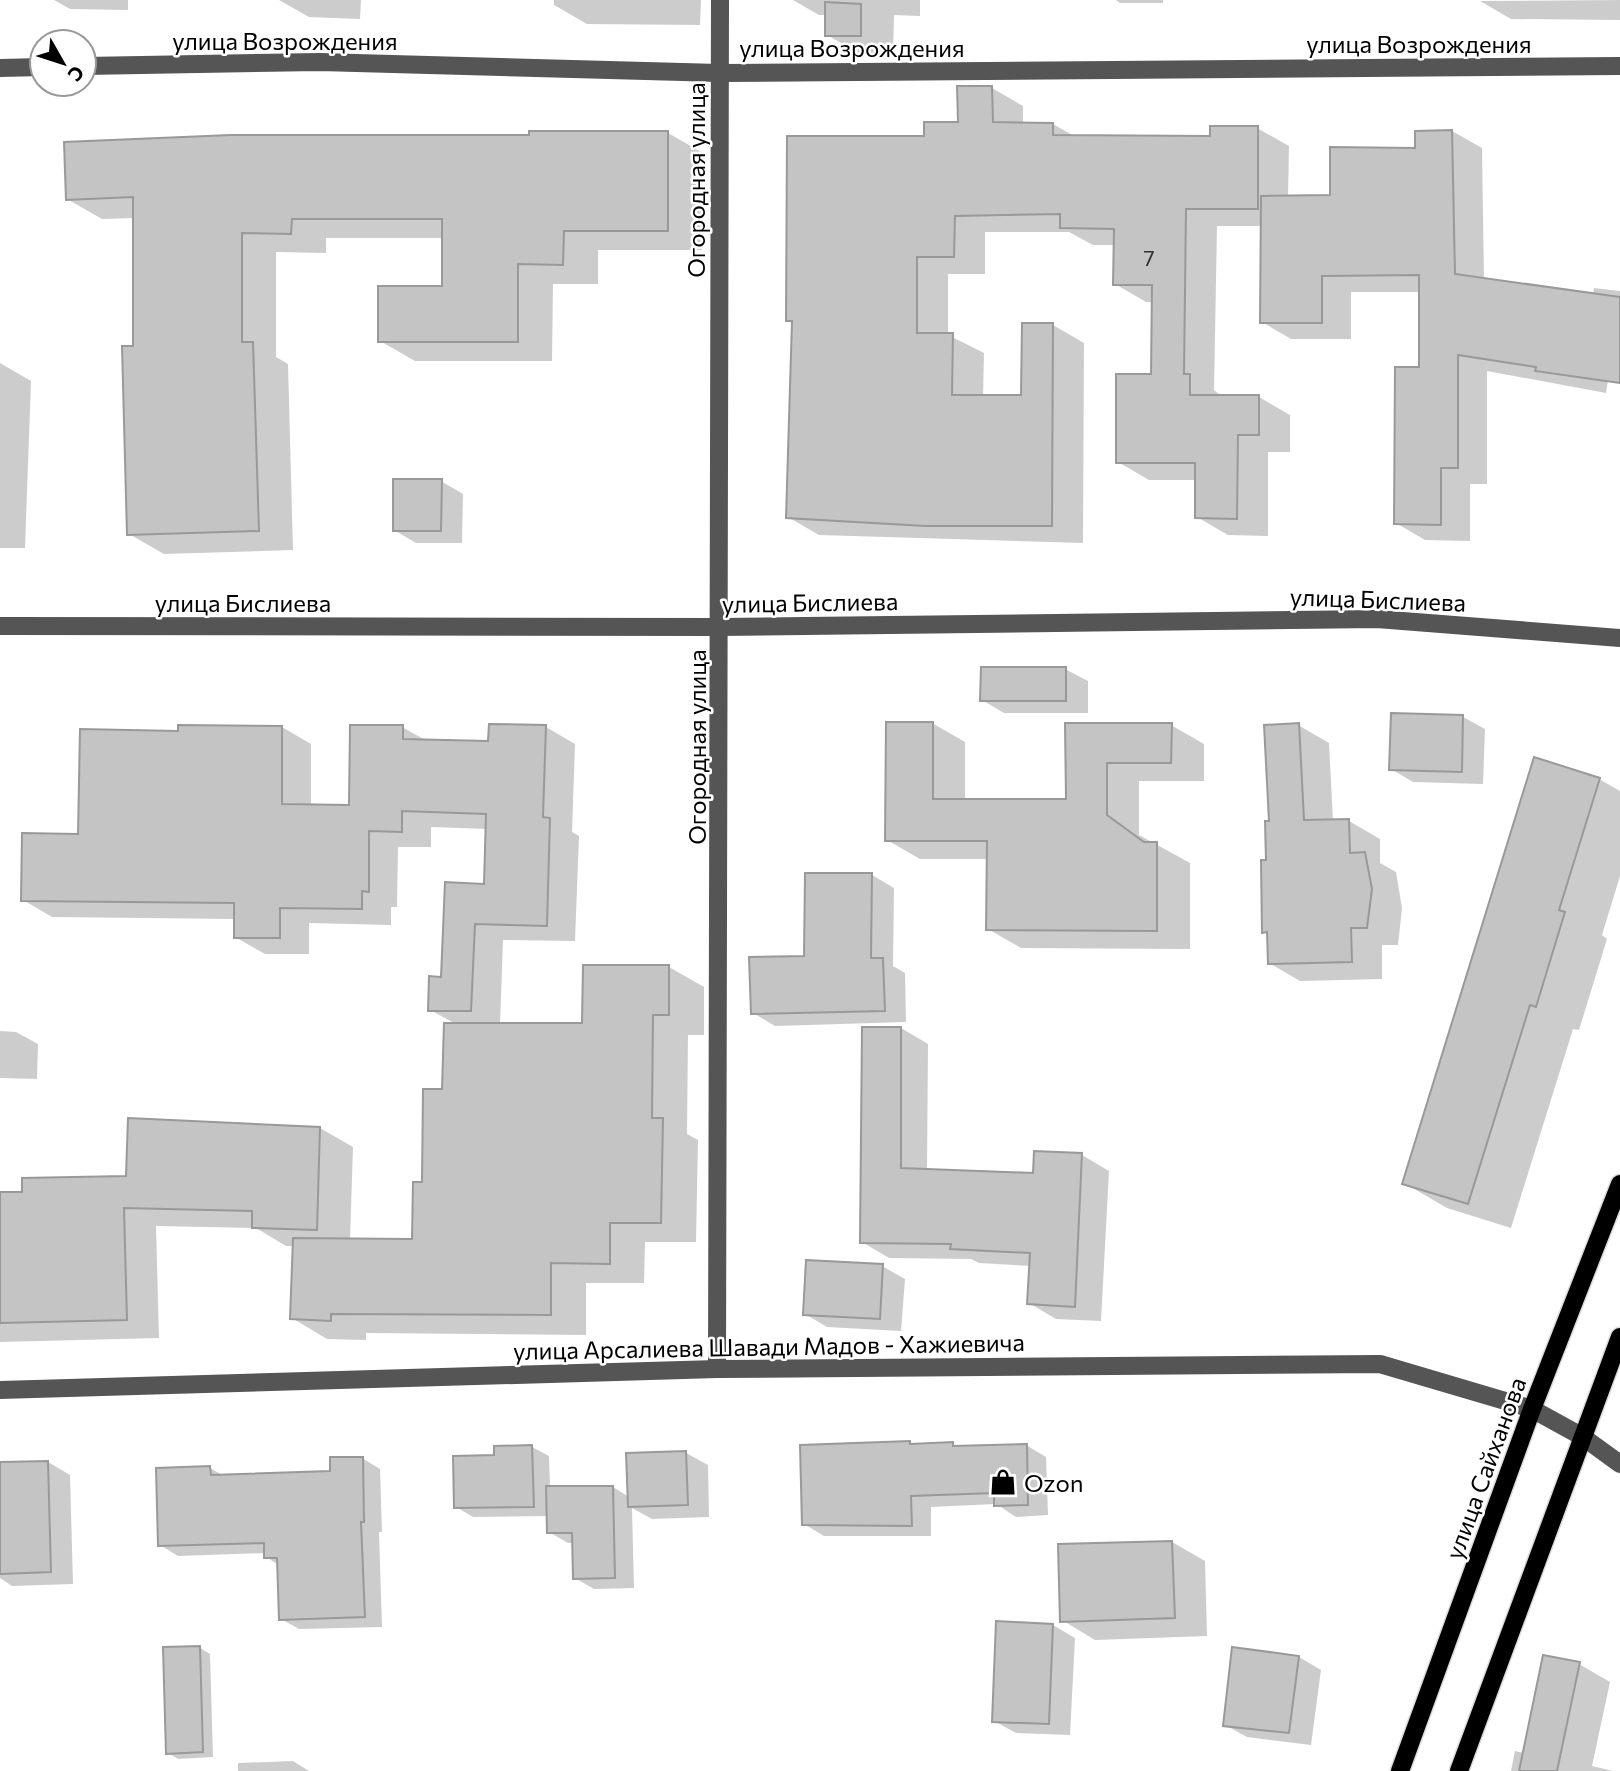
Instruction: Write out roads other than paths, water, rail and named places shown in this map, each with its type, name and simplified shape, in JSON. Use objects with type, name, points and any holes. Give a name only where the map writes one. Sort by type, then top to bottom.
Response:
[{"type":"main road","name":"улица Сайханова","points":[[1400,1771],[1532,1409],[1620,1184]]},
{"type":"main road","points":[[1459,1771],[1620,1337]]},
{"type":"street","name":"Огородная улица","points":[[718,1369],[720,0]]},
{"type":"street","name":"улица Возрождения","points":[[98,66],[320,62],[719,73],[1620,65]]},
{"type":"street","points":[[0,68],[28,67]]},
{"type":"street","name":"улица Бислиева","points":[[0,626],[721,628],[1377,619],[1620,638]]},
{"type":"street","name":"улица Арсалиева Шавади Мадов - Хажиевича","points":[[0,1390],[718,1369],[1380,1364],[1532,1409],[1583,1437],[1620,1464]]},
{"type":"place","name":"Ozon","points":[[1003,1482]]}]
